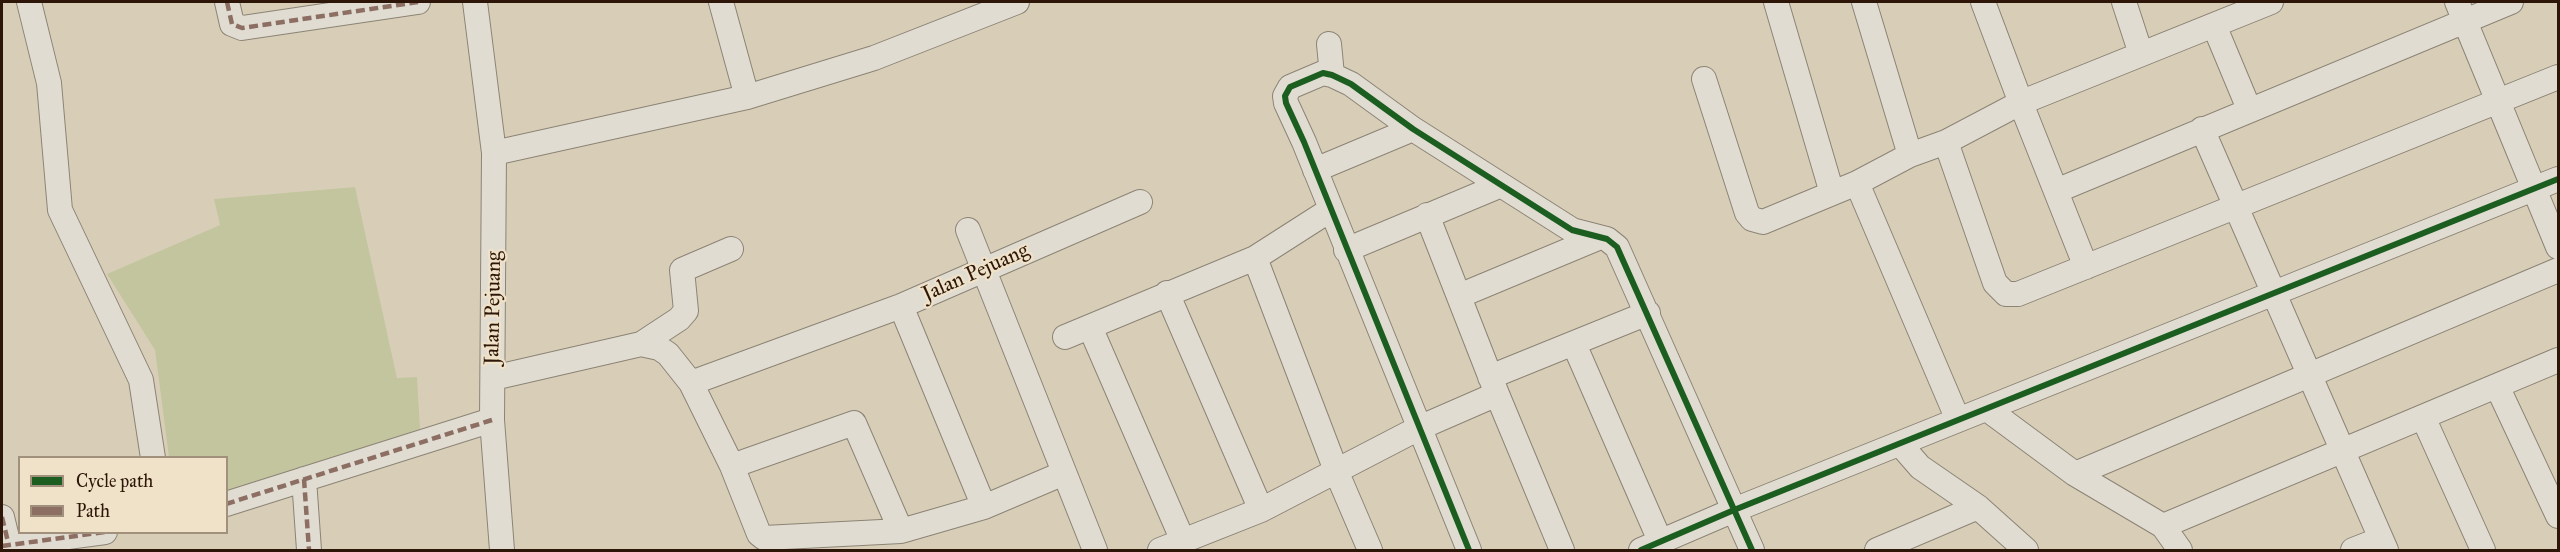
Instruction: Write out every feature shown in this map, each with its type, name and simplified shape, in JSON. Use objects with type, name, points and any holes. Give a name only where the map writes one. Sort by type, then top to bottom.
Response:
[{"type":"street","points":[[29,2],[49,83],[60,210],[141,380],[153,456]]},
{"type":"street","points":[[227,2],[232,24],[242,28],[418,2]]},
{"type":"street","name":"Jalan Pejuang","points":[[475,2],[494,153],[493,378],[641,344]]},
{"type":"street","points":[[721,2],[747,97]]},
{"type":"street","points":[[494,153],[747,97],[874,58],[1017,2]]},
{"type":"street","points":[[1776,2],[1833,193]]},
{"type":"street","points":[[1864,2],[1910,155]]},
{"type":"street","points":[[1983,2],[2020,103],[2086,267]]},
{"type":"street","points":[[2124,2],[2141,54]]},
{"type":"street","points":[[1704,79],[1747,213],[1752,219],[1763,222],[1857,183],[1910,155],[1946,142],[2020,103],[2271,2]]},
{"type":"street","points":[[2056,191],[2249,109],[2460,11],[2511,2]]},
{"type":"street","points":[[2460,11],[2559,247]]},
{"type":"street","points":[[2214,25],[2249,109]]},
{"type":"street","points":[[1329,44],[1332,75]]},
{"type":"street","points":[[1469,550],[1285,96],[1290,87],[1323,74],[1332,75],[1351,84],[1498,186],[1572,230],[1607,239],[1622,255],[1752,550]]},
{"type":"street","points":[[1946,142],[2000,291],[2006,294],[2018,294],[2559,77]]},
{"type":"street","points":[[1315,170],[1413,129]]},
{"type":"street","points":[[2202,129],[2276,293],[2341,451],[2384,545],[2354,550]]},
{"type":"street","points":[[1574,344],[1651,547],[1734,510],[2559,178]]},
{"type":"street","points":[[1857,183],[1958,420]]},
{"type":"street","points":[[1346,250],[1498,186]]},
{"type":"street","name":"Jalan Pejuang","points":[[692,383],[901,306],[1140,202]]},
{"type":"street","points":[[1065,337],[1255,258],[1330,210]]},
{"type":"street","points":[[1427,215],[1493,386],[1563,550]]},
{"type":"street","points":[[968,230],[1095,550]]},
{"type":"street","points":[[1459,296],[1598,238]]},
{"type":"street","points":[[641,344],[679,319],[686,311],[682,270],[731,249]]},
{"type":"street","points":[[1255,258],[1337,473],[1370,550]]},
{"type":"street","points":[[2075,474],[2559,270]]},
{"type":"street","points":[[1167,293],[1261,510]]},
{"type":"street","points":[[901,306],[984,507]]},
{"type":"street","points":[[1160,550],[1261,510],[1337,473],[1493,386],[1574,344],[1648,313]]},
{"type":"street","points":[[1090,327],[1183,541]]},
{"type":"street","points":[[641,344],[659,348],[668,354],[692,383],[732,466],[759,534],[764,538],[901,531],[984,507],[1064,473]]},
{"type":"street","points":[[2163,526],[2559,360]]},
{"type":"street","points":[[493,378],[492,420],[502,550]]},
{"type":"street","points":[[2497,386],[2559,516]]},
{"type":"street","points":[[1987,409],[2075,474],[2163,526],[2180,550]]},
{"type":"street","points":[[2422,417],[2483,550]]},
{"type":"street","points":[[228,503],[492,420]]},
{"type":"street","points":[[732,466],[848,423],[854,423],[901,531]]},
{"type":"street","points":[[1900,444],[1920,467],[1978,507],[2026,550]]},
{"type":"street","points":[[304,479],[309,550]]},
{"type":"street","points":[[1877,550],[1978,507]]},
{"type":"street","points":[[2,517],[5,546],[91,534]]},
{"type":"green space","points":[[355,187],[397,378],[417,377],[420,429],[228,492],[228,456],[169,456],[155,350],[107,274],[220,225],[214,199]]},
{"type":"marked path","points":[[227,2],[232,24],[242,28],[418,2]]},
{"type":"marked path","points":[[228,503],[492,420]]},
{"type":"marked path","points":[[304,479],[309,550]]},
{"type":"marked path","points":[[2,517],[9,546]]},
{"type":"marked path","points":[[2,546],[90,534]]},
{"type":"cycle path","points":[[1469,550],[1304,142],[1286,103],[1285,96],[1290,87],[1323,73],[1351,84],[1413,129],[1572,230],[1607,239],[1617,247],[1752,550]]},
{"type":"cycle path","points":[[1641,550],[1734,510],[2558,179]]}]
